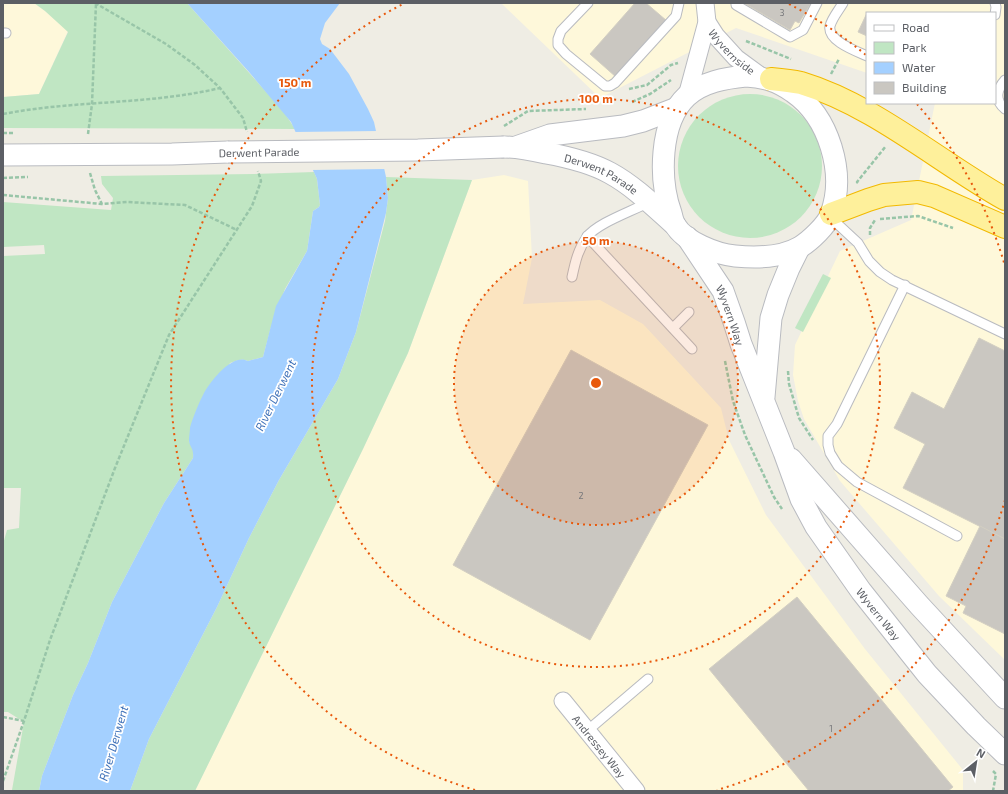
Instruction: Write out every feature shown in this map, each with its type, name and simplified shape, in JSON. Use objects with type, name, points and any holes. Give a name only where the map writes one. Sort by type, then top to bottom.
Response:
[{"type":"highway","points":[[766,78],[799,83],[822,90],[897,130],[958,171],[1005,199]]},
{"type":"highway","points":[[830,215],[884,195],[918,192],[934,196],[1005,228]]},
{"type":"street","name":"Wyvernside","points":[[682,102],[707,22],[705,3]]},
{"type":"street","name":"Wyvernside","points":[[707,22],[716,36],[736,58],[766,78]]},
{"type":"street","name":"Derwent Parade","points":[[3,155],[142,155],[228,152],[418,150],[623,126],[643,122],[682,102],[710,83],[728,77],[746,76],[766,78]]},
{"type":"street","points":[[682,102],[669,130],[663,164],[668,204],[681,231],[709,249],[726,255],[763,257],[774,256],[799,248],[815,235],[830,215],[834,200],[835,166],[833,151],[828,136],[812,109],[794,92],[766,78]]},
{"type":"street","name":"Derwent Parade","points":[[507,140],[572,158],[611,174],[649,202],[681,231]]},
{"type":"street","name":"Wyvern Way","points":[[681,231],[723,291],[741,344],[764,399],[801,499],[816,527],[861,591],[927,674],[976,726],[1005,754]]},
{"type":"street","name":"Wyvern Way","points":[[764,399],[771,318],[786,275],[799,248]]},
{"type":"street","name":"Wyvern Way","points":[[784,452],[919,605],[1005,698]]},
{"type":"street","name":"Andressey Way","points":[[563,701],[630,789]]},
{"type":"lane","points":[[588,3],[567,24],[559,35],[558,45],[566,54],[605,86],[610,86],[615,83],[676,16],[679,3]]},
{"type":"lane","points":[[736,3],[736,6],[790,37],[803,30],[817,3]]},
{"type":"lane","points":[[843,3],[830,26],[830,32],[839,43],[866,56]]},
{"type":"lane","points":[[1005,80],[999,87],[998,97],[1001,106],[1005,109]]},
{"type":"lane","points":[[572,277],[577,255],[587,236],[595,228],[649,202]]},
{"type":"lane","points":[[830,215],[858,243],[869,261],[880,272],[1005,334]]},
{"type":"lane","points":[[587,236],[692,349]]},
{"type":"lane","points":[[905,285],[836,424],[828,436],[828,445],[830,453],[838,466],[857,482],[957,536]]},
{"type":"lane","points":[[673,328],[689,312]]},
{"type":"lane","points":[[587,731],[648,679]]},
{"type":"path","points":[[88,134],[92,104],[96,3],[166,44],[195,65],[220,88],[243,118]]},
{"type":"path","points":[[610,86],[615,93],[647,84],[671,65],[683,62]]},
{"type":"path","points":[[632,102],[650,94],[670,82],[674,77]]},
{"type":"path","points":[[3,114],[54,106],[92,104],[194,94],[220,88]]},
{"type":"path","points":[[507,140],[528,111],[589,109]]},
{"type":"path","points":[[868,200],[857,182],[897,130]]},
{"type":"path","points":[[90,173],[95,190],[102,204]]},
{"type":"path","points":[[3,780],[50,640],[115,468],[169,335],[252,206],[261,181]]},
{"type":"path","points":[[3,196],[102,204],[128,202],[185,206],[237,230]]},
{"type":"path","points":[[870,236],[870,228],[876,219],[918,216],[957,230]]},
{"type":"path","points":[[787,364],[789,384],[800,418],[814,442]]},
{"type":"path","points":[[3,717],[24,721]]},
{"type":"shaded area","points":[[3,3],[34,3],[68,31],[39,94],[3,97]]},
{"type":"shaded area","points":[[501,3],[1005,3],[1005,660],[939,596],[840,481],[804,419],[798,401],[793,375],[795,345],[840,251],[911,220],[935,104],[996,104],[996,12],[866,12],[866,73],[736,28],[600,98]]},
{"type":"shaded area","points":[[504,175],[528,181],[532,258],[523,304],[600,300],[643,324],[721,408],[729,440],[766,515],[865,649],[963,770],[963,791],[195,791],[363,449],[408,353],[472,180]]},
{"type":"green space","points":[[34,3],[187,3],[284,112],[295,129],[3,128],[3,97],[39,94],[68,32]]},
{"type":"green space","points":[[743,94],[757,94],[784,102],[796,110],[806,120],[817,138],[821,152],[821,180],[817,194],[806,212],[796,222],[778,233],[757,238],[743,238],[716,230],[704,222],[694,212],[683,194],[678,173],[678,159],[686,132],[694,120],[704,110],[722,99]]},
{"type":"green space","points":[[314,172],[317,179],[320,205],[313,211],[307,251],[285,289],[271,327],[263,357],[248,361],[241,360],[230,363],[189,441],[194,451],[193,458],[164,503],[112,602],[88,663],[73,695],[42,776],[39,791],[12,790],[24,722],[8,712],[3,712],[3,544],[7,530],[19,528],[21,488],[3,488],[3,256],[45,254],[44,245],[3,247],[3,202],[111,210],[113,198],[102,184],[101,176]]},
{"type":"green space","points":[[386,177],[472,180],[408,353],[363,449],[195,791],[130,791],[149,739],[217,607],[249,538],[279,480],[338,379],[356,332],[385,221],[388,198]]},
{"type":"green space","points":[[823,274],[831,278],[803,332],[795,328]]},
{"type":"water","name":"River Derwent","points":[[187,3],[340,3],[325,23],[320,39],[322,44],[330,49],[349,74],[374,122],[386,177],[388,198],[386,213],[356,332],[338,379],[279,480],[249,538],[217,607],[149,739],[130,791],[39,791],[42,776],[73,695],[88,663],[112,602],[164,503],[193,458],[193,452],[189,441],[190,428],[203,396],[214,378],[231,363],[237,360],[243,359],[248,361],[263,357],[276,306],[307,251],[313,211],[320,205],[317,179],[291,122],[249,72]]},
{"type":"pier","points":[[378,131],[386,169],[311,170],[294,132]]},
{"type":"building","points":[[635,3],[646,3],[667,21],[616,77],[590,54]]},
{"type":"building","points":[[744,3],[811,3],[799,23],[795,21],[790,30]]},
{"type":"building","points":[[866,15],[866,36],[858,32]]},
{"type":"building","points":[[979,338],[1005,351],[1005,539],[903,488],[925,444],[894,428],[912,392],[944,409]]},
{"type":"building","points":[[571,350],[708,425],[590,640],[453,565]]},
{"type":"building","points":[[980,526],[1005,539],[1005,634],[963,613],[966,606],[946,596]]},
{"type":"building","points":[[797,597],[953,787],[948,791],[809,791],[709,669]]}]
